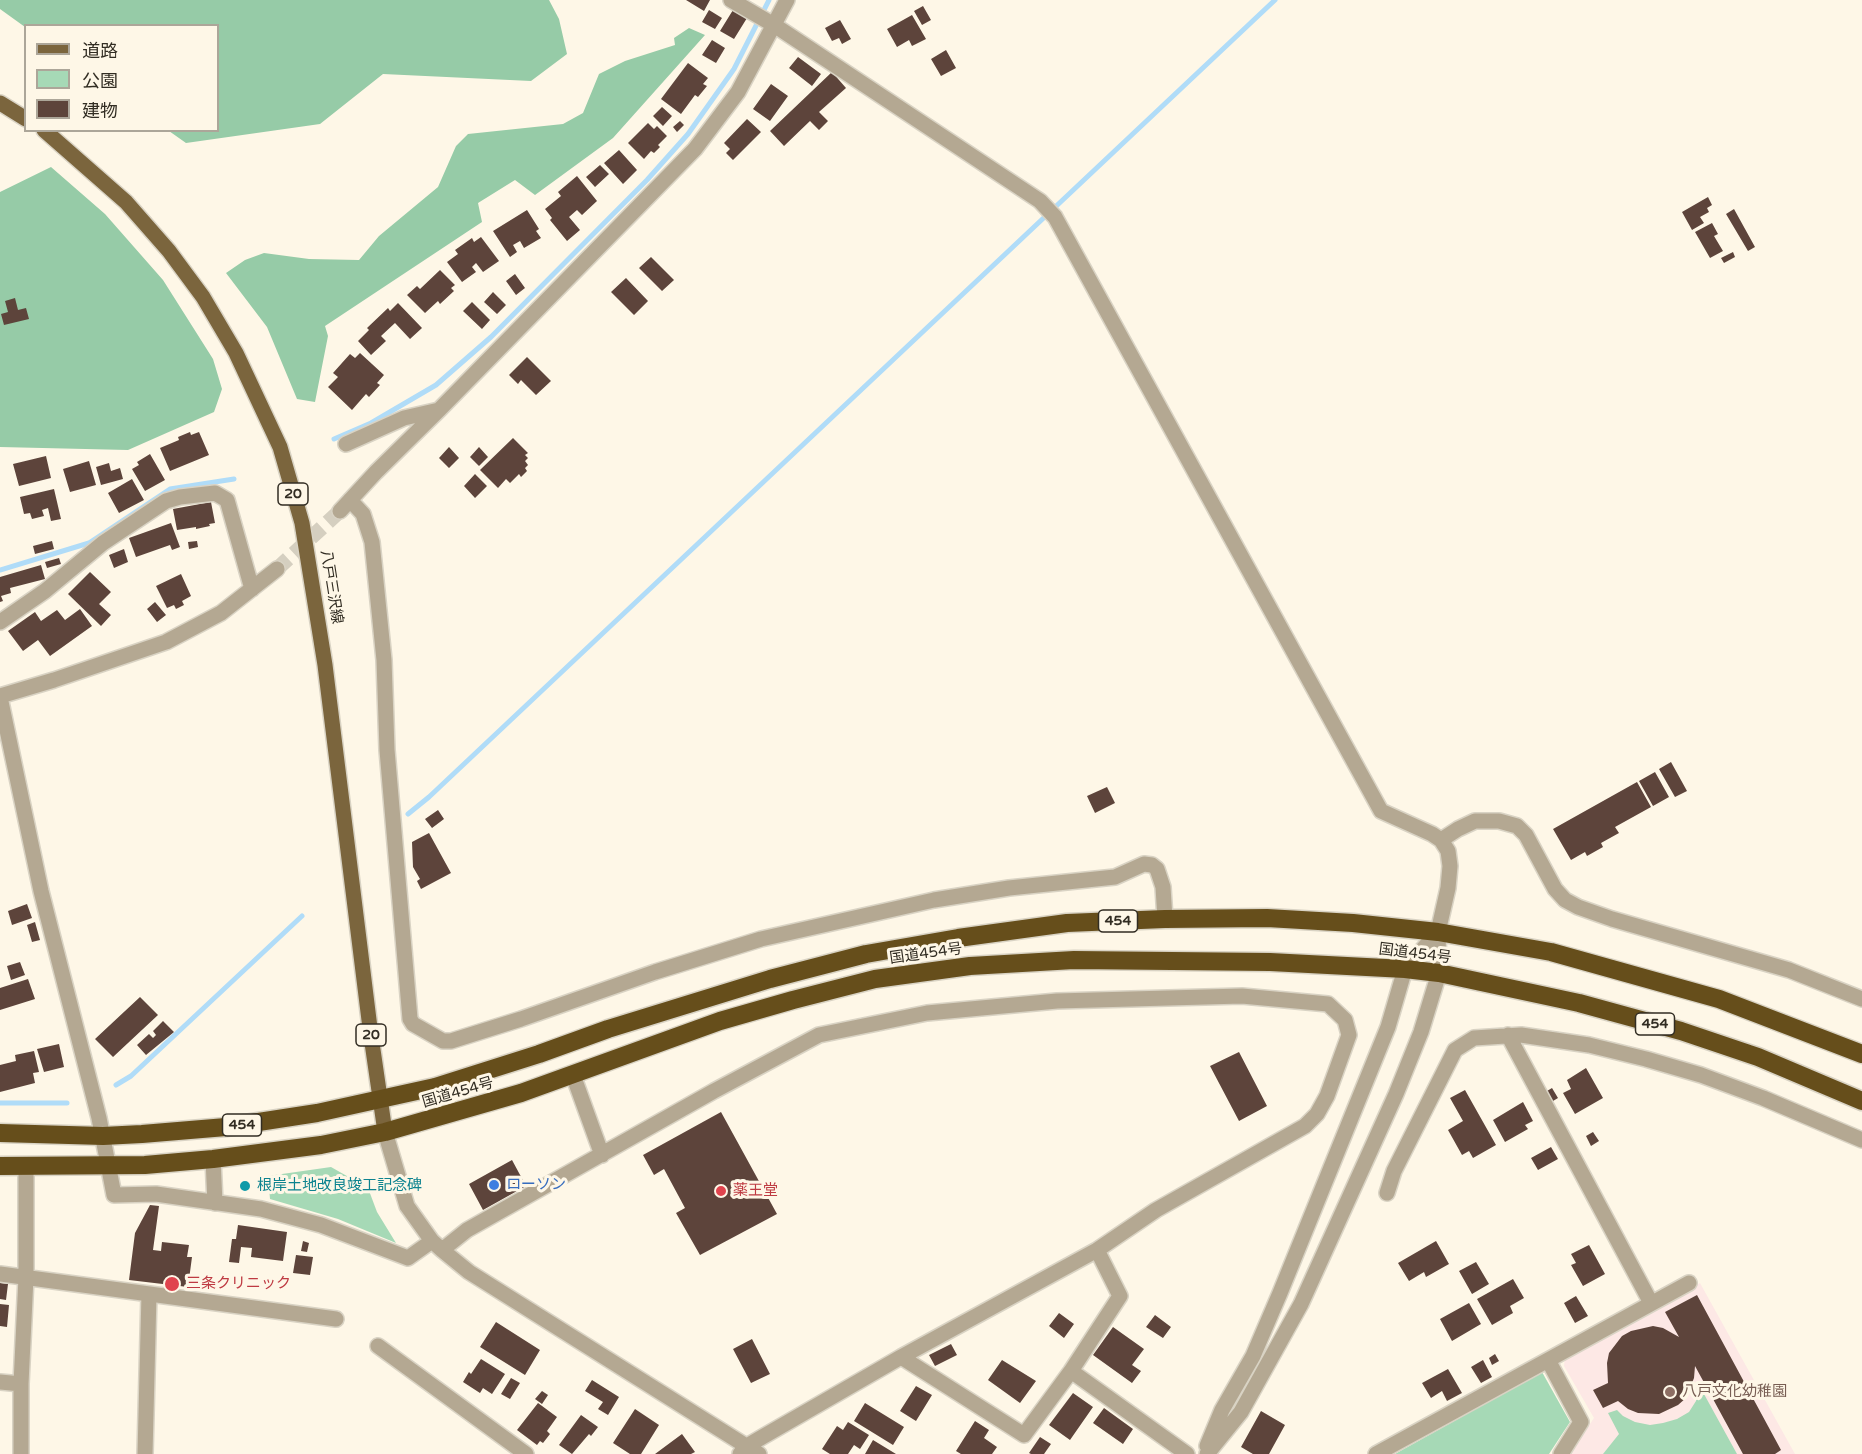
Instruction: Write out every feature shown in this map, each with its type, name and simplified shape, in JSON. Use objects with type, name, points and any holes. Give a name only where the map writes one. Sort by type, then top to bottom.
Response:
[{"type":"highway","name":"国道454号","points":[[0,1133],[103,1136],[226,1127],[380,1101],[435,1087],[608,1029],[770,979],[866,954],[1067,923],[1267,918],[1353,923],[1438,932],[1551,952],[1719,999],[1862,1054]]},
{"type":"highway","name":"国道454号","points":[[0,1166],[109,1166],[213,1159],[321,1145],[385,1132],[521,1093],[720,1021],[793,999],[875,979],[970,966],[1074,960],[1166,959],[1270,962],[1439,973],[1579,1003],[1681,1031],[1758,1057],[1862,1101]]},
{"type":"main road","points":[[0,103],[24,118]]},
{"type":"main road","name":"八戸三沢線","points":[[46,132],[126,202],[168,250],[203,297],[236,353],[280,447],[302,523],[325,665],[385,1132]]},
{"type":"street","points":[[731,0],[774,25],[1040,201],[1055,217],[1381,811],[1432,834],[1441,840],[1448,851],[1450,866],[1448,888],[1438,932],[1439,973],[1421,1032],[1396,1095],[1301,1304],[1241,1412],[1205,1454]]},
{"type":"street","points":[[787,0],[738,92],[694,149],[345,505],[363,514],[372,542],[384,660],[387,750],[410,1019],[413,1024],[443,1041],[451,1041],[761,939],[934,900],[1009,888],[1114,877],[1144,864],[1152,865],[1157,869],[1163,887],[1165,919]]},
{"type":"street","points":[[346,444],[404,418],[439,410]]},
{"type":"street","points":[[0,622],[45,591],[103,543],[166,501],[180,497],[215,493],[226,500],[252,590]]},
{"type":"street","points":[[277,569],[221,613],[166,642],[0,697],[41,891],[103,1136],[114,1196],[156,1194],[261,1209],[321,1225],[408,1258],[437,1245],[466,1230],[819,1035],[927,1013],[1057,1001],[1242,996],[1328,1004],[1345,1020],[1350,1035],[1317,1114],[1305,1126],[1156,1210],[1096,1250],[901,1357],[748,1451],[469,1272],[437,1245],[407,1206],[385,1132]]},
{"type":"street","points":[[1441,840],[1475,821],[1499,821],[1517,826],[1526,835],[1555,889],[1565,900],[1578,907],[1789,970],[1862,999]]},
{"type":"street","points":[[1205,1454],[1222,1410],[1252,1356],[1280,1293],[1388,1027],[1405,969],[1438,932]]},
{"type":"street","points":[[1508,1035],[1651,1303]]},
{"type":"street","points":[[1387,1193],[1394,1171],[1455,1050],[1474,1038],[1508,1035],[1590,1045],[1690,1072],[1763,1098],[1862,1140]]},
{"type":"street","points":[[573,1075],[602,1155]]},
{"type":"street","points":[[213,1159],[215,1203]]},
{"type":"street","points":[[21,1454],[21,1384],[26,1277],[26,1166]]},
{"type":"street","points":[[901,1357],[1024,1435],[1071,1371],[1120,1296],[1096,1250]]},
{"type":"street","points":[[0,1274],[336,1319]]},
{"type":"street","points":[[1376,1454],[1689,1282]]},
{"type":"street","points":[[145,1454],[150,1294]]},
{"type":"street","points":[[378,1346],[526,1454]]},
{"type":"street","points":[[1548,1360],[1581,1422],[1561,1454]]},
{"type":"street","points":[[1071,1371],[1187,1454]]},
{"type":"street","points":[[0,1382],[21,1384]]},
{"type":"shaded area","name":"八戸文化幼稚園","points":[[1700,1283],[1795,1454],[1570,1454],[1594,1418],[1564,1366],[1565,1357]]},
{"type":"green space","points":[[0,0],[549,0],[559,19],[567,54],[531,81],[383,74],[320,124],[186,143],[170,132],[219,132],[219,24],[24,24],[24,26],[0,9]]},
{"type":"green space","points":[[689,28],[705,35],[613,138],[535,195],[515,180],[478,203],[482,222],[325,326],[328,336],[315,402],[297,399],[267,327],[226,273],[245,260],[264,253],[309,259],[359,260],[379,236],[438,187],[456,146],[468,134],[563,124],[583,113],[599,74],[625,61],[675,45],[674,38]]},
{"type":"green space","points":[[51,167],[105,214],[163,280],[213,359],[222,389],[214,412],[128,450],[0,447],[0,192]]},
{"type":"green space","points":[[331,1167],[368,1188],[377,1212],[396,1243],[338,1219],[270,1199],[268,1176]]},
{"type":"green space","points":[[1542,1372],[1570,1422],[1549,1454],[1395,1454]]},
{"type":"green space","points":[[1699,1385],[1737,1454],[1603,1454],[1619,1434],[1608,1413],[1617,1410],[1635,1422],[1650,1425],[1677,1419],[1689,1412],[1696,1401]]},
{"type":"building","points":[[686,0],[710,0],[704,11]]},
{"type":"building","points":[[923,6],[931,20],[922,25],[914,11]]},
{"type":"building","points":[[709,10],[722,18],[715,29],[702,22]]},
{"type":"building","points":[[733,10],[747,18],[734,39],[720,31]]},
{"type":"building","points":[[912,15],[926,39],[912,46],[909,40],[897,47],[887,29]]},
{"type":"building","points":[[840,20],[851,39],[842,44],[839,38],[832,41],[825,28]]},
{"type":"building","points":[[712,40],[725,48],[716,63],[702,55]]},
{"type":"building","points":[[946,50],[956,68],[941,76],[931,59]]},
{"type":"building","points":[[798,57],[821,74],[812,86],[789,68]]},
{"type":"building","points":[[688,63],[708,78],[703,84],[707,86],[698,97],[695,95],[681,114],[661,99]]},
{"type":"building","points":[[832,72],[846,88],[819,112],[828,121],[819,130],[810,121],[784,146],[770,131]]},
{"type":"building","points":[[771,84],[788,96],[770,121],[753,109]]},
{"type":"building","points":[[662,107],[672,116],[663,126],[653,116]]},
{"type":"building","points":[[747,119],[761,132],[733,160],[726,153],[730,149],[724,143]]},
{"type":"building","points":[[680,121],[684,125],[677,132],[673,127]]},
{"type":"building","points":[[648,123],[654,129],[657,126],[667,136],[654,153],[651,151],[644,159],[628,143]]},
{"type":"building","points":[[619,150],[637,170],[623,184],[604,163]]},
{"type":"building","points":[[600,165],[609,174],[595,187],[586,177]]},
{"type":"building","points":[[577,176],[597,201],[582,215],[577,210],[569,217],[580,230],[567,241],[550,220],[552,218],[545,209],[561,196],[558,192]]},
{"type":"building","points":[[1708,197],[1712,205],[1707,208],[1709,212],[1700,217],[1704,223],[1692,230],[1682,212]]},
{"type":"building","points":[[1734,209],[1755,247],[1748,251],[1726,214]]},
{"type":"building","points":[[527,210],[539,229],[536,231],[541,238],[524,248],[520,241],[513,245],[517,252],[510,257],[493,231]]},
{"type":"building","points":[[1712,223],[1718,234],[1714,236],[1723,251],[1710,258],[1695,232]]},
{"type":"building","points":[[481,237],[499,261],[483,272],[476,263],[472,267],[476,272],[462,282],[447,262],[458,254],[455,250],[472,238],[474,242]]},
{"type":"building","points":[[1733,252],[1735,257],[1724,263],[1721,258]]},
{"type":"building","points":[[651,257],[674,280],[662,291],[639,268]]},
{"type":"building","points":[[440,270],[455,285],[451,288],[454,291],[440,304],[438,301],[425,313],[407,295],[417,286],[420,289]]},
{"type":"building","points":[[515,274],[525,288],[516,295],[506,281]]},
{"type":"building","points":[[626,278],[648,301],[634,315],[611,292]]},
{"type":"building","points":[[493,292],[506,305],[497,314],[484,302]]},
{"type":"building","points":[[15,298],[18,310],[26,308],[29,319],[4,325],[1,314],[8,312],[5,301]]},
{"type":"building","points":[[472,302],[490,320],[482,329],[463,311]]},
{"type":"building","points":[[398,303],[422,328],[410,339],[395,323],[381,336],[386,341],[371,355],[358,341],[369,330],[367,328],[388,308],[390,311]]},
{"type":"building","points":[[360,353],[384,375],[377,383],[380,385],[369,397],[366,394],[352,410],[328,387],[338,377],[333,373],[350,354],[355,358]]},
{"type":"building","points":[[527,357],[551,381],[536,395],[521,380],[518,384],[509,375]]},
{"type":"building","points":[[190,432],[191,435],[199,432],[209,455],[170,471],[160,448],[179,440],[178,437]]},
{"type":"building","points":[[513,438],[528,453],[525,455],[528,458],[525,461],[528,465],[525,468],[527,471],[521,477],[519,474],[510,483],[506,479],[498,488],[480,470]]},
{"type":"building","points":[[449,447],[459,458],[449,468],[439,458]]},
{"type":"building","points":[[479,447],[488,457],[479,466],[470,457]]},
{"type":"building","points":[[150,454],[165,480],[145,491],[132,469],[139,465],[137,462]]},
{"type":"building","points":[[46,456],[51,478],[19,486],[13,464]]},
{"type":"building","points":[[89,461],[96,485],[70,492],[63,469]]},
{"type":"building","points":[[109,463],[111,471],[120,468],[123,479],[101,485],[96,467]]},
{"type":"building","points":[[475,474],[487,486],[475,498],[464,486]]},
{"type":"building","points":[[132,479],[144,500],[119,513],[108,493]]},
{"type":"building","points":[[54,489],[61,519],[51,521],[48,508],[42,510],[44,516],[32,519],[30,513],[24,514],[20,497]]},
{"type":"building","points":[[211,502],[215,523],[196,529],[196,527],[177,530],[173,509]]},
{"type":"building","points":[[171,523],[180,547],[172,550],[170,545],[136,557],[129,538]]},
{"type":"building","points":[[52,541],[54,549],[35,554],[33,546]]},
{"type":"building","points":[[197,541],[198,547],[189,549],[188,542]]},
{"type":"building","points":[[124,549],[128,562],[114,568],[109,555]]},
{"type":"building","points":[[59,558],[61,564],[47,568],[45,562]]},
{"type":"building","points":[[41,565],[45,579],[10,588],[11,593],[1,596],[3,601],[0,602],[0,577]]},
{"type":"building","points":[[90,572],[111,592],[99,604],[111,615],[101,626],[68,594]]},
{"type":"building","points":[[181,574],[191,596],[182,601],[184,605],[176,609],[174,605],[167,608],[156,586]]},
{"type":"building","points":[[155,602],[166,615],[157,622],[147,609]]},
{"type":"building","points":[[80,609],[92,626],[50,656],[38,640],[23,651],[8,631],[35,612],[41,621],[57,610],[65,620]]},
{"type":"building","points":[[1671,762],[1687,791],[1675,797],[1659,769]]},
{"type":"building","points":[[1655,772],[1669,797],[1653,806],[1639,781]]},
{"type":"building","points":[[1637,782],[1651,807],[1615,827],[1619,833],[1601,843],[1603,847],[1587,856],[1585,852],[1571,860],[1553,829]]},
{"type":"building","points":[[1107,787],[1115,803],[1095,813],[1087,796]]},
{"type":"building","points":[[438,810],[444,819],[432,828],[425,819]]},
{"type":"building","points":[[429,833],[451,873],[421,889],[417,881],[420,879],[413,867],[412,842]]},
{"type":"building","points":[[27,904],[32,918],[12,925],[8,911]]},
{"type":"building","points":[[35,922],[40,940],[32,942],[27,925]]},
{"type":"building","points":[[20,962],[25,975],[11,980],[7,966]]},
{"type":"building","points":[[28,979],[35,999],[0,1010],[0,988]]},
{"type":"building","points":[[140,997],[158,1015],[113,1057],[95,1039]]},
{"type":"building","points":[[163,1021],[174,1032],[146,1055],[137,1045],[149,1034],[153,1038],[156,1035],[153,1031]]},
{"type":"building","points":[[59,1044],[64,1067],[44,1072],[37,1049]]},
{"type":"building","points":[[34,1051],[39,1072],[33,1073],[35,1083],[0,1092],[0,1065],[16,1061],[15,1055]]},
{"type":"building","points":[[1239,1052],[1267,1106],[1239,1121],[1210,1066]]},
{"type":"building","points":[[1586,1068],[1603,1098],[1575,1114],[1563,1093],[1571,1089],[1567,1080]]},
{"type":"building","points":[[1552,1088],[1558,1098],[1553,1101],[1547,1091]]},
{"type":"building","points":[[1465,1090],[1496,1145],[1473,1158],[1469,1151],[1462,1155],[1448,1130],[1463,1121],[1450,1098]]},
{"type":"building","points":[[1523,1102],[1533,1121],[1525,1125],[1528,1129],[1505,1142],[1493,1120]]},
{"type":"building","name":"薬王堂","points":[[721,1112],[777,1214],[700,1255],[676,1213],[685,1208],[664,1169],[654,1175],[643,1155]]},
{"type":"building","points":[[1593,1132],[1599,1141],[1591,1146],[1586,1136]]},
{"type":"building","points":[[1551,1147],[1558,1159],[1538,1170],[1531,1158]]},
{"type":"building","points":[[512,1160],[526,1186],[483,1210],[469,1184]]},
{"type":"building","points":[[150,1205],[159,1206],[153,1250],[161,1251],[162,1242],[189,1245],[187,1257],[192,1257],[188,1287],[129,1280],[135,1233]]},
{"type":"building","points":[[238,1225],[287,1232],[283,1261],[251,1257],[252,1248],[241,1247],[239,1263],[229,1262],[232,1239],[236,1239]]},
{"type":"building","points":[[303,1241],[309,1243],[307,1252],[301,1251]]},
{"type":"building","points":[[1436,1241],[1449,1264],[1426,1277],[1424,1272],[1409,1281],[1398,1263]]},
{"type":"building","points":[[1589,1245],[1605,1274],[1583,1286],[1571,1265],[1576,1263],[1571,1254]]},
{"type":"building","points":[[296,1255],[313,1257],[310,1275],[293,1273]]},
{"type":"building","points":[[1476,1262],[1489,1284],[1472,1294],[1459,1271]]},
{"type":"building","points":[[1513,1279],[1524,1298],[1510,1306],[1513,1313],[1492,1325],[1477,1299]]},
{"type":"building","points":[[0,1283],[8,1284],[6,1300],[0,1299]]},
{"type":"building","points":[[1697,1295],[1781,1450],[1775,1454],[1743,1454],[1695,1366],[1694,1378],[1686,1398],[1678,1405],[1659,1414],[1638,1413],[1618,1401],[1603,1408],[1593,1390],[1608,1383],[1609,1353],[1622,1336],[1631,1331],[1653,1326],[1663,1328],[1679,1337],[1665,1312]]},
{"type":"building","points":[[1576,1296],[1588,1316],[1575,1323],[1564,1303]]},
{"type":"building","points":[[1469,1303],[1481,1324],[1452,1341],[1440,1319]]},
{"type":"building","points":[[0,1304],[9,1305],[7,1327],[0,1326]]},
{"type":"building","points":[[1059,1313],[1074,1324],[1064,1338],[1049,1326]]},
{"type":"building","points":[[1155,1315],[1171,1327],[1163,1338],[1146,1327]]},
{"type":"building","points":[[496,1322],[540,1350],[525,1375],[480,1347]]},
{"type":"building","points":[[1113,1327],[1144,1349],[1132,1365],[1141,1371],[1132,1383],[1093,1355]]},
{"type":"building","points":[[752,1339],[770,1374],[751,1383],[733,1349]]},
{"type":"building","points":[[951,1344],[957,1355],[935,1366],[929,1355]]},
{"type":"building","points":[[1495,1354],[1499,1361],[1492,1365],[1489,1358]]},
{"type":"building","points":[[481,1359],[505,1374],[492,1394],[483,1388],[480,1393],[463,1382]]},
{"type":"building","points":[[1002,1360],[1036,1381],[1020,1403],[988,1380]]},
{"type":"building","points":[[1483,1360],[1492,1377],[1481,1383],[1471,1367]]},
{"type":"building","points":[[1448,1369],[1462,1393],[1447,1401],[1442,1391],[1431,1398],[1422,1383]]},
{"type":"building","points":[[511,1378],[520,1383],[510,1399],[501,1394]]},
{"type":"building","points":[[592,1380],[619,1397],[608,1415],[598,1409],[603,1402],[585,1391]]},
{"type":"building","points":[[916,1386],[932,1395],[916,1421],[900,1411]]},
{"type":"building","points":[[542,1391],[548,1395],[542,1404],[535,1399]]},
{"type":"building","points":[[1073,1393],[1093,1407],[1070,1440],[1049,1425]]},
{"type":"building","points":[[538,1403],[557,1417],[547,1431],[550,1434],[543,1443],[540,1441],[537,1445],[517,1430]]},
{"type":"building","points":[[865,1403],[904,1427],[893,1445],[854,1421]]},
{"type":"building","points":[[1104,1408],[1133,1429],[1123,1444],[1093,1423]]},
{"type":"building","points":[[635,1409],[659,1425],[641,1454],[630,1454],[613,1443]]},
{"type":"building","points":[[1261,1411],[1285,1425],[1269,1454],[1253,1454],[1241,1447]]},
{"type":"building","points":[[581,1415],[598,1427],[572,1454],[559,1445]]},
{"type":"building","points":[[975,1421],[989,1430],[984,1438],[997,1447],[992,1454],[961,1454],[956,1451]]},
{"type":"building","points":[[848,1422],[869,1435],[860,1449],[854,1445],[848,1454],[830,1454],[822,1449],[837,1426],[843,1430]]},
{"type":"building","points":[[682,1434],[695,1452],[655,1454]]},
{"type":"building","points":[[1040,1437],[1051,1444],[1044,1454],[1029,1453]]},
{"type":"building","points":[[873,1440],[896,1454],[865,1454]]},
{"type":"waterway","points":[[334,439],[371,423],[436,385],[491,337],[647,180],[688,134],[734,69],[769,0]]},
{"type":"waterway","points":[[408,814],[429,797],[1275,0]]},
{"type":"waterway","points":[[0,570],[89,543],[170,489],[234,479]]},
{"type":"waterway","points":[[116,1085],[131,1076],[302,916]]},
{"type":"waterway","points":[[0,1103],[67,1103]]},
{"type":"tunnel","points":[[277,569],[340,511]]},
{"type":"place","name":"ローソン","points":[[494,1185]]},
{"type":"place","name":"根岸土地改良竣工記念碑","points":[[245,1186]]},
{"type":"place","name":"薬王堂","points":[[721,1191]]},
{"type":"place","name":"三条クリニック","points":[[172,1284]]},
{"type":"place","name":"八戸文化幼稚園","points":[[1670,1392]]}]
